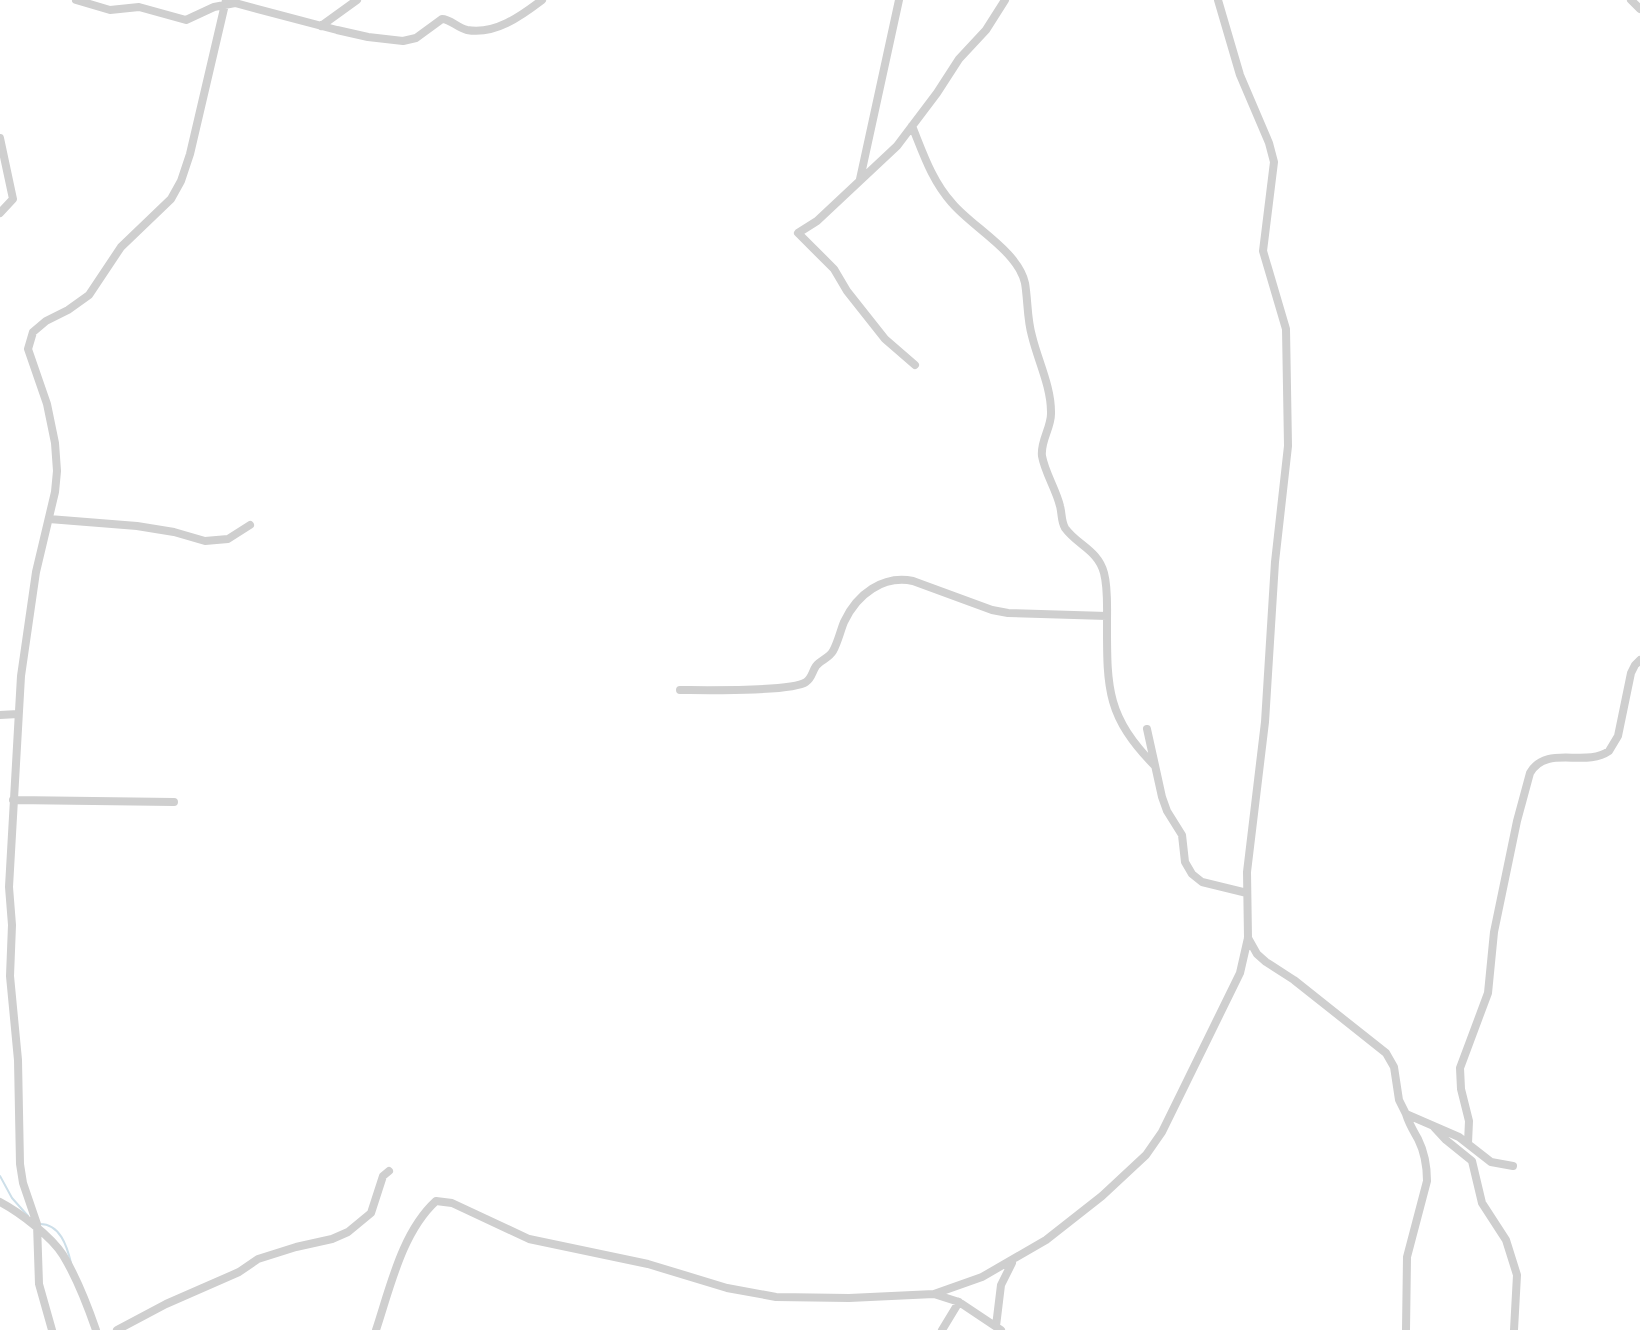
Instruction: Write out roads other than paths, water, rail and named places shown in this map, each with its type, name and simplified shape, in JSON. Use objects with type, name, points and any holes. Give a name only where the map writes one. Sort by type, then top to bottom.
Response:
[{"type":"street","points":[[76,0],[110,10],[139,7],[186,20],[225,2],[235,3],[249,5],[321,26],[368,37],[403,40],[416,38],[442,20],[470,31],[511,23],[542,0]]},
{"type":"street","points":[[321,26],[357,0]]},
{"type":"street","points":[[860,179],[899,0]]},
{"type":"street","points":[[915,365],[885,339],[847,291],[834,269],[798,235],[799,232],[817,221],[897,146],[959,59],[986,30],[1005,0]]},
{"type":"street","points":[[376,1330],[391,1279],[411,1235],[436,1201],[442,1200],[530,1239],[648,1264],[727,1288],[786,1297],[849,1298],[934,1294],[982,1277],[1013,1261],[1046,1240],[1102,1196],[1146,1155],[1166,1124],[1223,1012],[1240,973],[1248,938],[1247,872],[1265,722],[1275,562],[1287,462],[1288,387],[1284,317],[1263,251],[1274,162],[1266,135],[1240,75],[1218,0]]},
{"type":"street","points":[[1631,0],[1640,8]]},
{"type":"street","points":[[52,1330],[39,1284],[38,1230],[23,1184],[18,1143],[18,1060],[10,976],[12,926],[9,887],[18,714],[26,635],[36,572],[49,519],[57,471],[55,443],[46,404],[28,349],[29,341],[33,332],[46,321],[68,310],[89,296],[120,247],[171,199],[181,181],[190,154],[225,2]]},
{"type":"street","points":[[912,126],[930,170],[952,204],[998,243],[1024,282],[1031,335],[1051,405],[1051,421],[1043,444],[1042,456],[1060,505],[1064,526],[1092,550],[1102,568],[1107,616],[1106,674],[1111,699],[1126,733],[1137,748],[1155,766]]},
{"type":"street","points":[[0,138],[13,199],[0,213]]},
{"type":"street","points":[[49,519],[137,526],[182,534],[205,541],[228,539],[250,525]]},
{"type":"street","points":[[680,690],[784,688],[802,684],[810,678],[816,665],[832,652],[844,622],[854,606],[871,588],[887,580],[902,579],[913,581],[992,610],[1008,613],[1107,616]]},
{"type":"street","points":[[1468,1143],[1469,1121],[1461,1089],[1460,1068],[1488,993],[1494,932],[1530,773],[1534,766],[1548,758],[1586,757],[1609,751],[1618,736],[1631,673],[1640,660]]},
{"type":"street","points":[[0,716],[18,714]]},
{"type":"street","points":[[1147,729],[1167,811],[1182,835],[1183,859],[1192,874],[1202,882],[1247,892]]},
{"type":"street","points":[[13,800],[174,802]]},
{"type":"street","points":[[1248,938],[1257,954],[1266,962],[1294,980],[1386,1053],[1394,1067],[1399,1100],[1410,1127],[1418,1139],[1427,1170],[1427,1182],[1406,1258],[1404,1293],[1406,1330]]},
{"type":"street","points":[[1406,1114],[1468,1143],[1491,1162],[1513,1166]]},
{"type":"street","points":[[1433,1125],[1446,1140],[1472,1161],[1482,1203],[1506,1240],[1517,1275],[1514,1330]]},
{"type":"street","points":[[117,1330],[166,1304],[239,1272],[258,1259],[296,1247],[332,1239],[348,1232],[371,1213],[383,1176],[389,1171]]},
{"type":"street","points":[[0,1202],[17,1212],[62,1254],[88,1306],[96,1330]]},
{"type":"street","points":[[999,1328],[1001,1285],[1013,1261]]},
{"type":"street","points":[[934,1294],[959,1302],[999,1328]]},
{"type":"street","points":[[942,1330],[959,1302]]},
{"type":"waterway","points":[[0,1176],[12,1198],[28,1216]]},
{"type":"waterway","points":[[40,1224],[53,1228],[62,1237],[71,1263]]}]
